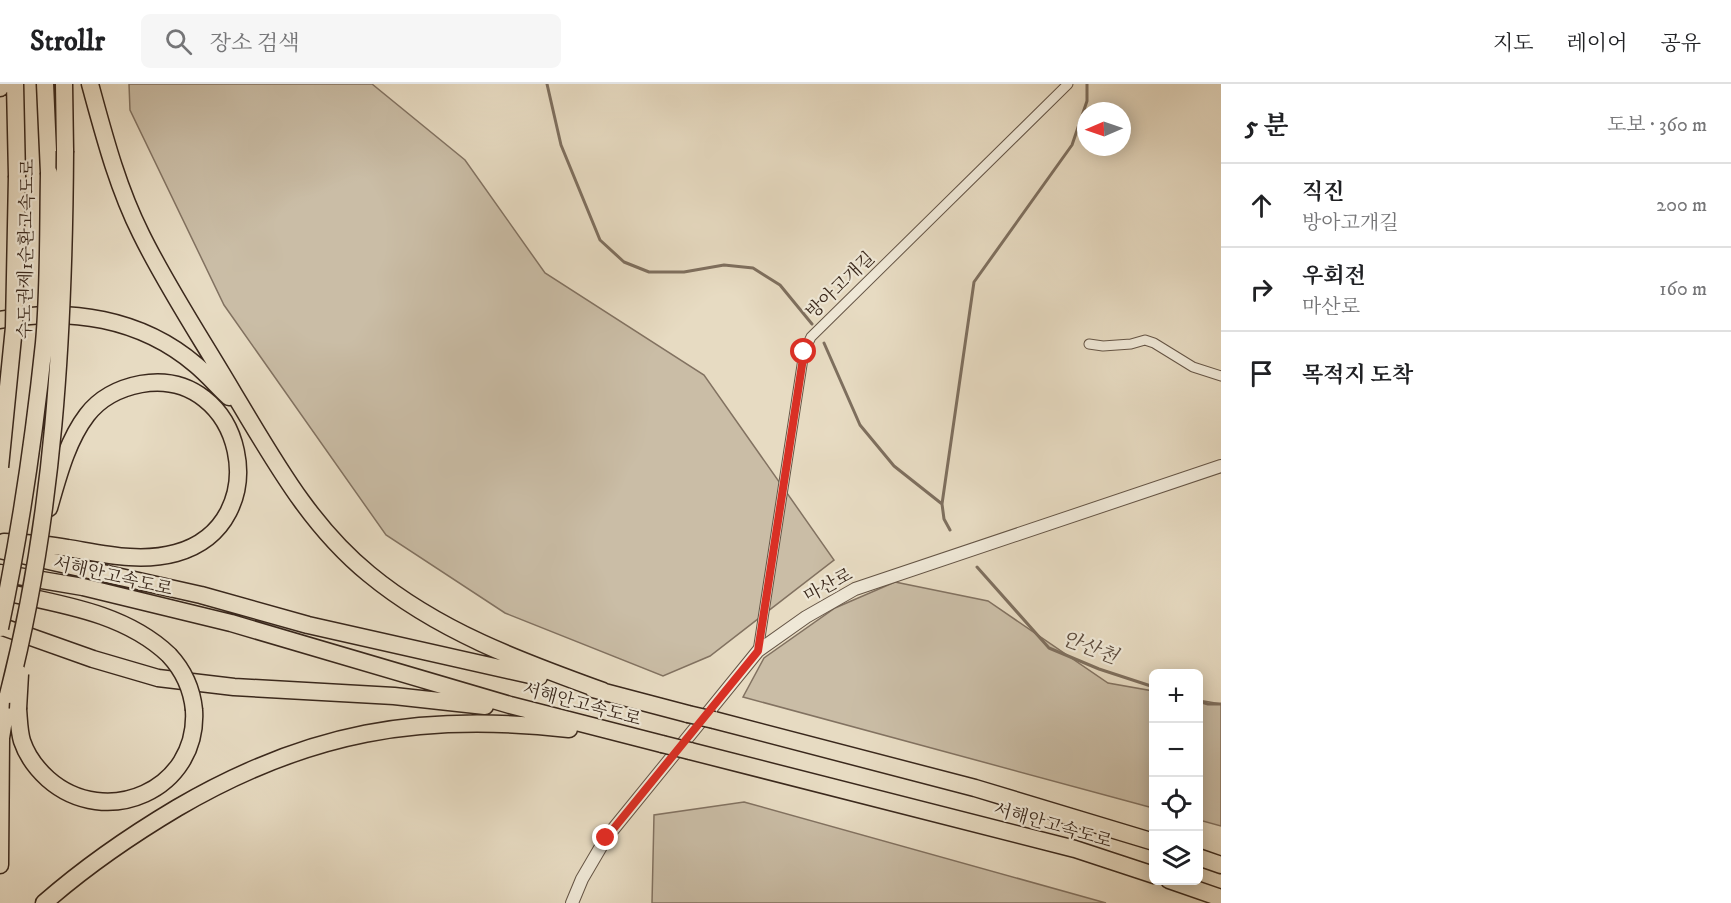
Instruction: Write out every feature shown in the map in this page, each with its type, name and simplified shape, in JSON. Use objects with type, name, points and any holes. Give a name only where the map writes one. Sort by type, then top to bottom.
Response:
[{"type":"highway","name":"수도권제1순환고속도로","points":[[0,467],[10,381],[15,308],[17,176],[15,84]]},
{"type":"highway","name":"수도권제1순환고속도로","points":[[0,627],[12,570],[44,342],[48,278],[49,174],[45,84]]},
{"type":"highway","points":[[0,865],[1,738],[8,695],[23,638],[40,538],[53,432],[61,333],[64,84]]},
{"type":"highway","points":[[90,84],[111,163],[141,234],[298,499],[334,542],[370,575],[427,616],[463,635],[527,663],[603,691]]},
{"type":"highway","points":[[0,320],[38,314],[59,314],[102,319],[140,330],[172,347],[197,365],[248,417]]},
{"type":"highway","points":[[0,542],[45,544],[126,556],[153,557],[177,553],[206,538],[221,525],[231,507],[238,477],[238,458],[234,440],[220,416],[204,400],[188,390],[164,382],[123,389],[105,399],[90,411],[71,442],[40,538]]},
{"type":"highway","name":"서해안고속도로","points":[[0,550],[201,595],[308,625],[603,691],[975,788],[1149,840]]},
{"type":"highway","name":"서해안고속도로","points":[[0,573],[83,588],[231,622],[510,705],[1064,846],[1149,873]]},
{"type":"highway","points":[[0,591],[59,604],[106,618],[142,634],[169,655],[180,668],[188,684],[194,710],[194,725],[190,743],[181,763],[169,778],[154,789],[137,797],[110,802],[91,800],[69,793],[43,774],[30,758],[22,741],[18,709],[23,638]]},
{"type":"highway","points":[[0,627],[93,659],[158,678],[234,687],[394,696],[467,704],[525,713],[662,744]]},
{"type":"highway","points":[[44,903],[107,852],[219,784],[274,759],[323,743],[412,726],[494,723],[580,731],[662,744]]},
{"type":"highway","points":[[1203,859],[1221,865]]},
{"type":"highway","points":[[1183,885],[1221,898]]},
{"type":"street","name":"방아고개길","points":[[758,651],[804,352],[811,337],[1068,84]]},
{"type":"street","points":[[1089,344],[1103,346],[1131,344],[1145,340],[1193,367],[1221,376]]},
{"type":"street","name":"마산로","points":[[572,903],[582,879],[606,838],[758,651],[806,617],[855,589],[1221,466]]},
{"type":"shaded area","points":[[129,84],[372,84],[465,160],[545,273],[704,375],[834,560],[710,656],[663,676],[505,613],[386,535],[224,305],[130,110]]},
{"type":"shaded area","points":[[895,582],[988,601],[1108,683],[1149,690],[1149,807],[743,697],[764,658],[835,608]]},
{"type":"shaded area","points":[[1203,701],[1221,704],[1221,826],[1203,821]]},
{"type":"shaded area","points":[[744,802],[1106,903],[652,903],[654,815]]},
{"type":"waterway","points":[[547,84],[561,145],[600,240],[624,262],[649,272],[684,272],[724,265],[753,268],[780,285],[812,324]]},
{"type":"waterway","points":[[942,504],[974,282],[1072,145],[1087,101],[1087,84]]},
{"type":"waterway","points":[[824,343],[860,425],[894,466],[942,504],[944,519],[950,530]]},
{"type":"waterway","name":"안산천","points":[[977,567],[1049,648],[1099,669],[1149,685]]},
{"type":"waterway","name":"안산천","points":[[1203,702],[1221,704]]},
{"type":"route","points":[[606,838],[758,651],[804,352]]}]
